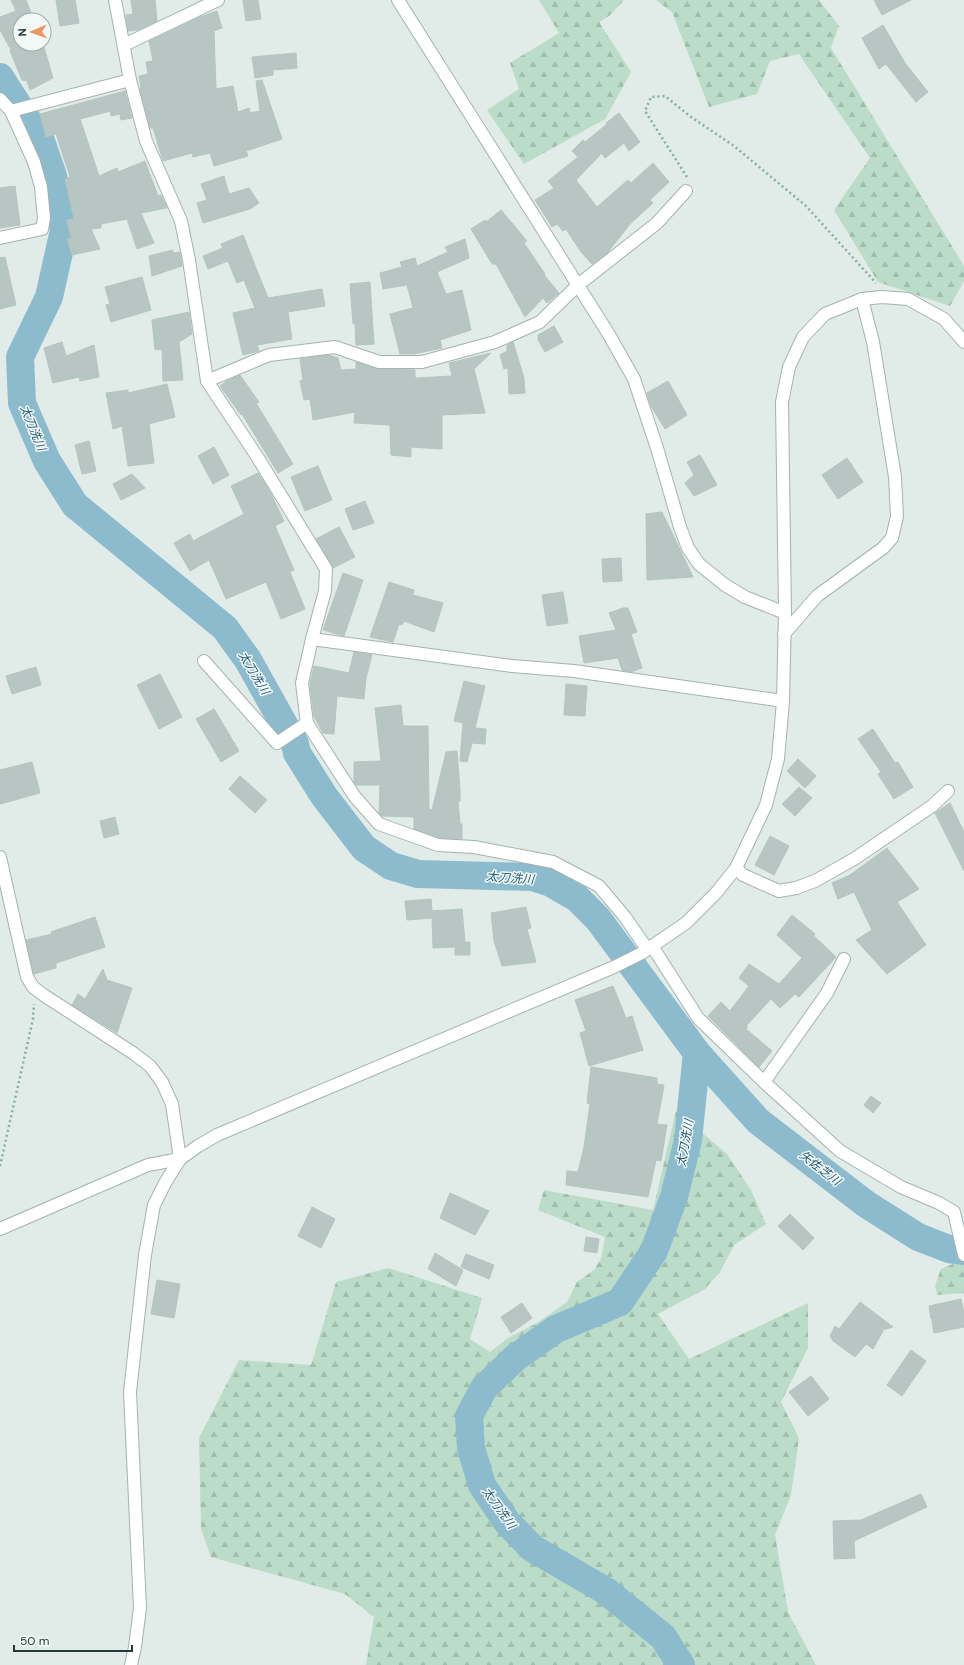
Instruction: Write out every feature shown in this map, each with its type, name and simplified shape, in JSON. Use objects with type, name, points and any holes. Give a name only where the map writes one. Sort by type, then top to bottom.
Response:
[{"type":"street","points":[[115,0],[130,80],[146,141],[181,221],[189,260],[207,381],[258,458],[326,569],[325,591],[302,684],[307,724],[355,797],[379,824],[438,845],[474,847],[553,862],[599,886],[625,917],[647,950],[698,1018],[764,1082],[840,1151],[901,1187],[939,1202],[954,1212],[964,1255]]},
{"type":"street","points":[[124,45],[218,0]]},
{"type":"street","points":[[398,0],[578,285],[634,379],[657,448],[680,527],[688,548],[700,564],[725,584],[745,596],[785,613]]},
{"type":"street","points":[[11,111],[130,80]]},
{"type":"street","points":[[0,99],[11,111],[34,162],[41,187],[44,218],[42,229],[0,238]]},
{"type":"street","points":[[207,381],[270,355],[335,346],[379,362],[422,362],[495,342],[540,322],[578,285],[657,223],[686,192]]},
{"type":"street","points":[[131,1665],[140,1608],[130,1392],[145,1255],[154,1205],[165,1183],[180,1159],[217,1135],[614,967],[647,950],[686,923],[716,893],[736,868],[766,805],[778,759],[783,701],[785,613],[782,402],[789,366],[803,337],[825,314],[862,299],[882,297],[908,300],[944,319],[964,342]]},
{"type":"street","points":[[784,634],[817,596],[883,548],[892,538],[897,516],[896,477],[873,342],[862,299]]},
{"type":"street","points":[[312,639],[512,666],[574,671],[783,701]]},
{"type":"street","points":[[204,661],[277,743],[307,724]]},
{"type":"street","points":[[736,868],[743,875],[779,891],[796,888],[815,881],[854,859],[932,806],[948,791]]},
{"type":"street","points":[[0,857],[27,977],[33,987],[45,996],[133,1053],[150,1066],[162,1082],[172,1104],[180,1159]]},
{"type":"street","points":[[764,1082],[827,993],[844,958]]},
{"type":"street","points":[[0,1229],[148,1165],[180,1159]]},
{"type":"path","points":[[686,192],[687,178],[645,111],[651,96],[665,96],[691,117],[734,146],[806,206],[881,290],[882,297]]},
{"type":"path","points":[[0,1166],[33,1019],[33,987]]},
{"type":"green space","points":[[539,0],[624,0],[609,16],[599,22],[631,72],[605,119],[524,164],[487,110],[519,89],[510,63],[559,33]]},
{"type":"green space","points":[[656,0],[819,0],[839,26],[831,48],[964,266],[964,281],[950,306],[878,282],[834,210],[870,158],[799,54],[770,61],[757,94],[709,107],[672,12]]},
{"type":"green space","points":[[676,1111],[727,1154],[751,1190],[766,1224],[734,1245],[720,1272],[705,1289],[658,1314],[689,1359],[808,1303],[808,1348],[781,1402],[799,1438],[791,1495],[775,1535],[788,1612],[816,1665],[366,1665],[374,1617],[345,1594],[211,1557],[201,1529],[199,1438],[239,1360],[311,1365],[336,1282],[388,1268],[482,1298],[470,1339],[490,1352],[508,1338],[537,1323],[567,1302],[577,1282],[594,1270],[601,1259],[605,1237],[538,1210],[544,1190],[653,1210]]},
{"type":"green space","points":[[964,1259],[964,1293],[937,1295],[935,1286],[941,1269]]},
{"type":"building","points":[[11,0],[26,0],[31,12],[13,12],[16,11]]},
{"type":"building","points":[[56,0],[75,0],[79,23],[60,26]]},
{"type":"building","points":[[131,0],[155,0],[157,21],[138,30],[128,31],[126,15],[133,14]]},
{"type":"building","points":[[243,0],[258,0],[261,19],[246,21]]},
{"type":"building","points":[[874,0],[911,0],[882,15]]},
{"type":"building","points":[[217,11],[222,28],[214,31],[216,89],[233,86],[238,112],[249,108],[250,113],[260,111],[256,81],[262,80],[282,139],[246,151],[248,156],[214,166],[210,153],[193,157],[192,153],[163,161],[153,128],[150,128],[140,88],[139,76],[148,74],[146,62],[153,61],[149,41],[200,17]]},
{"type":"building","points":[[12,12],[12,52],[45,52],[53,78],[30,90],[27,81],[22,80],[10,51],[11,50],[0,30],[0,17]]},
{"type":"building","points":[[883,25],[905,63],[928,92],[916,102],[886,64],[879,69],[862,38]]},
{"type":"building","points":[[296,53],[297,68],[273,70],[273,75],[255,78],[252,57]]},
{"type":"building","points":[[125,91],[132,118],[121,120],[120,114],[111,116],[110,111],[80,119],[99,176],[117,168],[118,172],[145,161],[158,196],[161,195],[167,208],[141,213],[154,243],[137,249],[127,219],[101,224],[101,228],[91,229],[100,249],[72,255],[67,239],[71,238],[67,220],[74,219],[65,179],[70,177],[56,134],[46,137],[40,114]]},
{"type":"building","points":[[619,113],[640,142],[629,151],[624,143],[605,158],[602,153],[576,180],[597,207],[628,180],[631,183],[653,163],[669,182],[650,200],[653,203],[631,223],[607,253],[592,264],[581,252],[566,229],[563,231],[557,224],[552,227],[535,200],[554,188],[548,181],[578,157],[572,151],[583,140],[585,142]]},
{"type":"building","points":[[224,176],[229,194],[249,188],[259,203],[250,209],[203,223],[197,203],[207,200],[201,184]]},
{"type":"building","points":[[15,186],[20,225],[0,228],[0,188]]},
{"type":"building","points":[[501,210],[527,241],[524,243],[545,274],[544,275],[559,293],[547,303],[543,298],[525,317],[496,264],[492,264],[471,229],[485,220],[486,222]]},
{"type":"building","points":[[243,235],[268,298],[322,289],[325,306],[288,312],[292,339],[257,345],[259,351],[243,355],[233,313],[255,308],[244,280],[237,283],[228,261],[208,269],[203,256],[223,248],[221,244]]},
{"type":"building","points":[[465,239],[469,258],[437,272],[446,294],[462,290],[471,330],[440,340],[442,348],[414,354],[400,354],[390,314],[413,308],[407,285],[383,289],[380,273],[402,267],[400,262],[415,258],[417,266],[448,252],[445,247]]},
{"type":"building","points":[[173,250],[173,253],[180,252],[182,266],[152,276],[149,256]]},
{"type":"building","points":[[5,257],[16,305],[0,309],[0,258]]},
{"type":"building","points":[[142,277],[151,310],[111,322],[106,305],[110,304],[105,287]]},
{"type":"building","points":[[370,282],[374,344],[356,345],[350,284]]},
{"type":"building","points":[[189,312],[192,334],[179,342],[183,380],[163,381],[162,349],[155,350],[152,320]]},
{"type":"building","points":[[554,326],[563,342],[545,352],[538,340],[538,335]]},
{"type":"building","points":[[62,342],[66,356],[94,345],[99,377],[80,381],[79,377],[53,383],[44,348]]},
{"type":"building","points":[[513,342],[524,378],[525,393],[509,394],[508,368],[504,369],[500,355],[507,351],[507,345]]},
{"type":"building","points":[[491,353],[474,369],[485,413],[442,415],[442,449],[411,447],[411,457],[391,455],[390,425],[354,423],[355,412],[313,420],[310,399],[304,400],[300,381],[303,380],[300,359],[328,355],[338,358],[341,370],[356,369],[356,362],[379,369],[415,370],[415,378],[452,376],[449,363]]},
{"type":"building","points":[[240,375],[259,402],[256,403],[293,464],[278,473],[242,414],[241,415],[220,386]]},
{"type":"building","points":[[668,381],[687,415],[665,429],[651,406],[647,393]]},
{"type":"building","points":[[167,384],[175,417],[149,424],[154,463],[128,466],[122,426],[113,429],[106,393],[128,390],[128,393]]},
{"type":"building","points":[[89,441],[96,471],[82,474],[75,445]]},
{"type":"building","points":[[214,447],[229,475],[213,484],[198,456]]},
{"type":"building","points":[[700,455],[717,485],[694,496],[685,483],[694,475],[687,462]]},
{"type":"building","points":[[847,458],[863,482],[838,499],[822,475]]},
{"type":"building","points":[[318,466],[332,500],[305,511],[291,477]]},
{"type":"building","points":[[258,473],[269,490],[284,521],[275,526],[294,570],[290,572],[305,609],[281,619],[266,582],[226,599],[209,560],[190,571],[174,543],[190,534],[193,541],[244,514],[231,486]]},
{"type":"building","points":[[132,474],[145,488],[121,500],[113,484]]},
{"type":"building","points":[[365,501],[374,523],[353,530],[345,509]]},
{"type":"building","points":[[662,512],[693,577],[647,580],[646,514]]},
{"type":"building","points":[[339,527],[355,557],[333,568],[316,539]]},
{"type":"building","points":[[621,558],[622,581],[603,582],[602,559]]},
{"type":"building","points":[[343,573],[363,580],[344,636],[323,630]]},
{"type":"building","points":[[389,582],[414,590],[413,595],[443,603],[434,632],[404,621],[402,625],[399,624],[393,642],[370,637]]},
{"type":"building","points":[[563,592],[568,623],[547,626],[542,595]]},
{"type":"building","points":[[623,608],[628,608],[637,632],[631,634],[642,668],[631,672],[622,670],[618,658],[584,663],[579,636],[616,630],[609,613]]},
{"type":"building","points":[[354,652],[372,655],[366,678],[364,699],[337,696],[334,734],[323,733],[314,716],[310,685],[314,666],[349,673]]},
{"type":"building","points":[[36,667],[41,685],[12,694],[6,676]]},
{"type":"building","points":[[160,674],[182,717],[159,729],[137,685]]},
{"type":"building","points":[[464,681],[485,686],[475,728],[486,729],[485,744],[472,743],[467,762],[460,761],[463,723],[454,721]]},
{"type":"building","points":[[566,684],[587,686],[585,716],[564,715]]},
{"type":"building","points":[[401,705],[403,726],[428,726],[429,809],[432,810],[446,752],[457,751],[460,790],[460,801],[458,802],[460,824],[462,824],[462,839],[440,838],[414,829],[414,817],[382,816],[379,813],[380,785],[356,785],[354,782],[354,762],[381,761],[375,708]]},
{"type":"building","points":[[214,709],[239,751],[221,762],[196,719]]},
{"type":"building","points":[[873,729],[895,763],[898,762],[913,787],[894,799],[878,774],[881,772],[858,739]]},
{"type":"building","points":[[798,759],[816,776],[805,788],[787,771]]},
{"type":"building","points":[[32,762],[40,793],[0,804],[0,770]]},
{"type":"building","points":[[240,776],[267,800],[255,813],[229,789]]},
{"type":"building","points":[[799,787],[812,798],[795,816],[782,804]]},
{"type":"building","points":[[950,803],[964,832],[964,871],[935,813]]},
{"type":"building","points":[[115,817],[119,834],[104,838],[100,821]]},
{"type":"building","points":[[770,836],[789,846],[774,875],[755,865]]},
{"type":"building","points":[[887,848],[919,889],[897,902],[926,945],[887,974],[856,940],[872,930],[854,892],[838,899],[832,883],[850,875]]},
{"type":"building","points":[[431,899],[432,911],[462,909],[465,942],[470,942],[470,955],[455,955],[455,947],[433,948],[432,918],[407,920],[405,901]]},
{"type":"building","points":[[526,907],[531,928],[527,929],[536,962],[502,966],[494,941],[491,913]]},
{"type":"building","points":[[792,915],[815,934],[814,936],[836,957],[799,997],[795,994],[780,1008],[771,999],[746,1026],[748,1027],[746,1029],[772,1051],[759,1067],[708,1016],[721,1002],[730,1011],[749,986],[739,978],[749,964],[779,984],[802,958],[777,935]]},
{"type":"building","points":[[95,917],[105,947],[56,963],[56,968],[34,974],[26,940],[52,934],[51,932]]},
{"type":"building","points":[[103,969],[107,980],[132,988],[117,1033],[72,1005],[78,994],[85,999]]},
{"type":"building","points":[[613,986],[626,1018],[632,1016],[643,1050],[589,1066],[580,1033],[586,1031],[575,1000]]},
{"type":"building","points":[[591,1067],[657,1078],[657,1084],[664,1085],[657,1124],[667,1125],[661,1161],[656,1160],[648,1197],[566,1185],[567,1171],[578,1172],[584,1147],[590,1104],[587,1103]]},
{"type":"building","points":[[871,1096],[881,1103],[873,1113],[864,1105]]},
{"type":"building","points":[[450,1193],[489,1211],[475,1235],[440,1218]]},
{"type":"building","points":[[312,1207],[335,1219],[321,1248],[298,1236]]},
{"type":"building","points":[[790,1214],[814,1238],[803,1250],[778,1226]]},
{"type":"building","points":[[586,1237],[599,1239],[597,1253],[584,1251]]},
{"type":"building","points":[[435,1253],[463,1270],[456,1286],[428,1269]]},
{"type":"building","points":[[466,1254],[494,1265],[489,1279],[461,1267]]},
{"type":"building","points":[[157,1280],[180,1284],[174,1318],[151,1314]]},
{"type":"building","points":[[961,1299],[964,1312],[964,1327],[934,1333],[933,1319],[931,1319],[929,1306]]},
{"type":"building","points":[[860,1302],[893,1327],[882,1330],[883,1331],[873,1349],[866,1344],[855,1357],[833,1341],[830,1336],[835,1326],[839,1329]]},
{"type":"building","points":[[522,1303],[532,1318],[511,1333],[501,1317]]},
{"type":"building","points":[[911,1350],[926,1361],[902,1396],[887,1385]]},
{"type":"building","points":[[811,1376],[829,1399],[808,1416],[789,1392]]},
{"type":"building","points":[[921,1494],[927,1507],[854,1541],[855,1558],[834,1559],[833,1521],[861,1520]]},
{"type":"waterway","name":"太刀洗川","points":[[0,77],[41,141],[53,176],[64,230],[49,297],[20,357],[22,403],[47,461],[75,505],[225,628],[248,660],[295,744],[297,753],[324,796],[364,848],[391,866],[418,874],[532,877],[551,883],[577,898],[598,919],[697,1053],[758,1121],[866,1204],[918,1237],[949,1249],[964,1251]]},
{"type":"waterway","name":"太刀洗川","points":[[681,1665],[663,1637],[606,1591],[532,1548],[507,1522],[482,1485],[471,1448],[469,1416],[484,1388],[515,1358],[556,1329],[620,1302],[654,1251],[674,1197],[688,1140],[697,1053]]},
{"type":"water label","name":"矢佐芝川","points":[[820,1168]]}]
